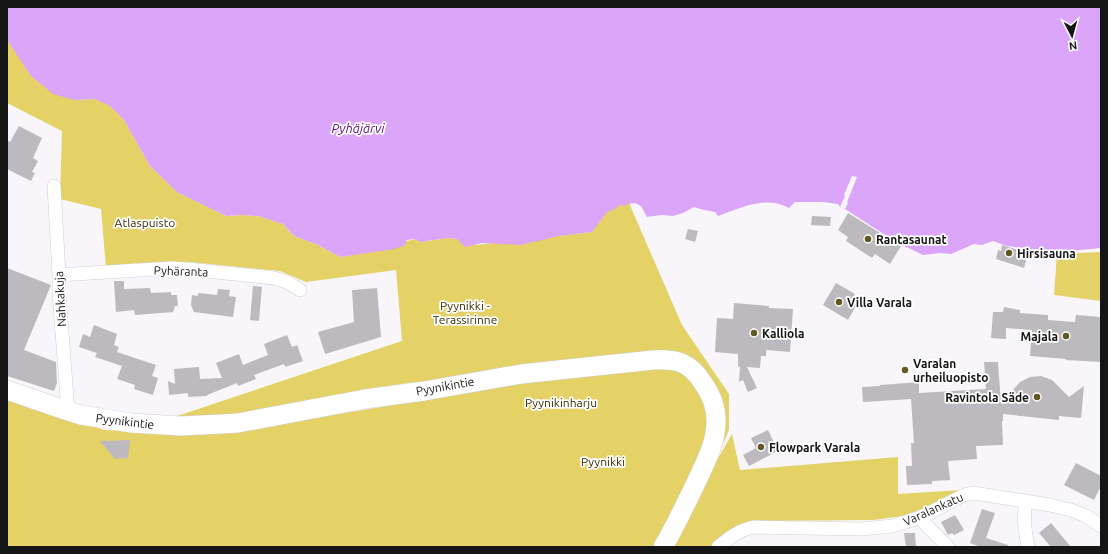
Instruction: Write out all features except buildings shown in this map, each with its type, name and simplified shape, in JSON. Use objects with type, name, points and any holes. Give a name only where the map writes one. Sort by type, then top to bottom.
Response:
[{"type":"street","name":"Nahkakuja","points":[[54,186],[59,293],[68,411]]},
{"type":"street","name":"Pyhäranta","points":[[59,275],[171,268],[274,278],[287,282],[300,290]]},
{"type":"street","name":"Pyynikintie","points":[[7,390],[81,415],[131,424],[180,426],[238,423],[365,399],[424,391],[520,374],[654,360],[676,361],[686,365],[695,372],[706,386],[714,407],[716,428],[708,458],[663,547]]},
{"type":"street","name":"Varalankatu","points":[[718,547],[735,533],[746,528],[753,527],[877,528],[906,522],[921,517],[964,495],[973,493],[1071,510],[1086,516],[1101,526]]},
{"type":"street","points":[[1026,502],[1024,525],[1028,547]]},
{"type":"street","points":[[921,517],[948,547]]},
{"type":"green space","name":"Pyynikinharju","points":[[7,40],[74,100],[95,99],[110,105],[124,120],[150,166],[177,192],[226,216],[258,216],[283,224],[294,236],[316,244],[340,257],[406,245],[406,241],[416,239],[420,242],[448,238],[457,239],[476,245],[592,232],[608,207],[629,203],[682,325],[729,394],[729,430],[712,469],[732,434],[740,470],[898,457],[898,494],[961,490],[929,506],[903,516],[873,520],[761,521],[730,531],[710,547],[7,547],[7,396],[104,430],[208,433],[291,422],[417,401],[238,417],[165,420],[402,341],[396,270],[306,282],[280,271],[189,262],[106,268],[101,209],[60,199],[62,131],[7,103]]},
{"type":"green space","points":[[1101,252],[1101,301],[1054,295],[1057,254]]},
{"type":"water","name":"Pyhäjärvi","points":[[7,7],[1101,7],[1101,248],[1069,251],[1028,249],[1007,246],[993,241],[982,245],[974,244],[951,254],[940,253],[923,255],[896,242],[840,207],[838,204],[823,202],[795,202],[789,208],[780,204],[762,203],[754,204],[718,216],[715,212],[694,207],[673,216],[662,215],[647,217],[641,206],[635,203],[625,206],[620,205],[607,212],[592,232],[559,236],[520,245],[482,243],[465,247],[457,239],[448,238],[420,242],[416,239],[406,240],[406,245],[394,249],[340,257],[316,244],[294,236],[283,224],[258,216],[226,216],[177,192],[150,166],[124,120],[110,106],[95,99],[74,100],[53,94],[31,76],[7,40]]},
{"type":"pier","points":[[852,176],[857,177],[845,209],[840,207]]},
{"type":"place","name":"Rantasaunat","points":[[868,239]]},
{"type":"place","name":"Hirsisauna","points":[[1009,253]]},
{"type":"place","name":"Villa Varala","points":[[839,302]]},
{"type":"place","name":"Kalliola","points":[[754,333]]},
{"type":"place","name":"Majala","points":[[1066,336]]},
{"type":"place","name":"Varalan urheiluopisto","points":[[905,370]]},
{"type":"place","name":"Ravintola Säde","points":[[1037,397]]},
{"type":"place","name":"Flowpark Varala","points":[[761,447]]},
{"type":"park label","name":"Atlaspuisto","points":[[145,222]]},
{"type":"park label","name":"Pyynikki - Terassirinne","points":[[465,312]]},
{"type":"park label","name":"Pyynikki","points":[[603,461]]}]
